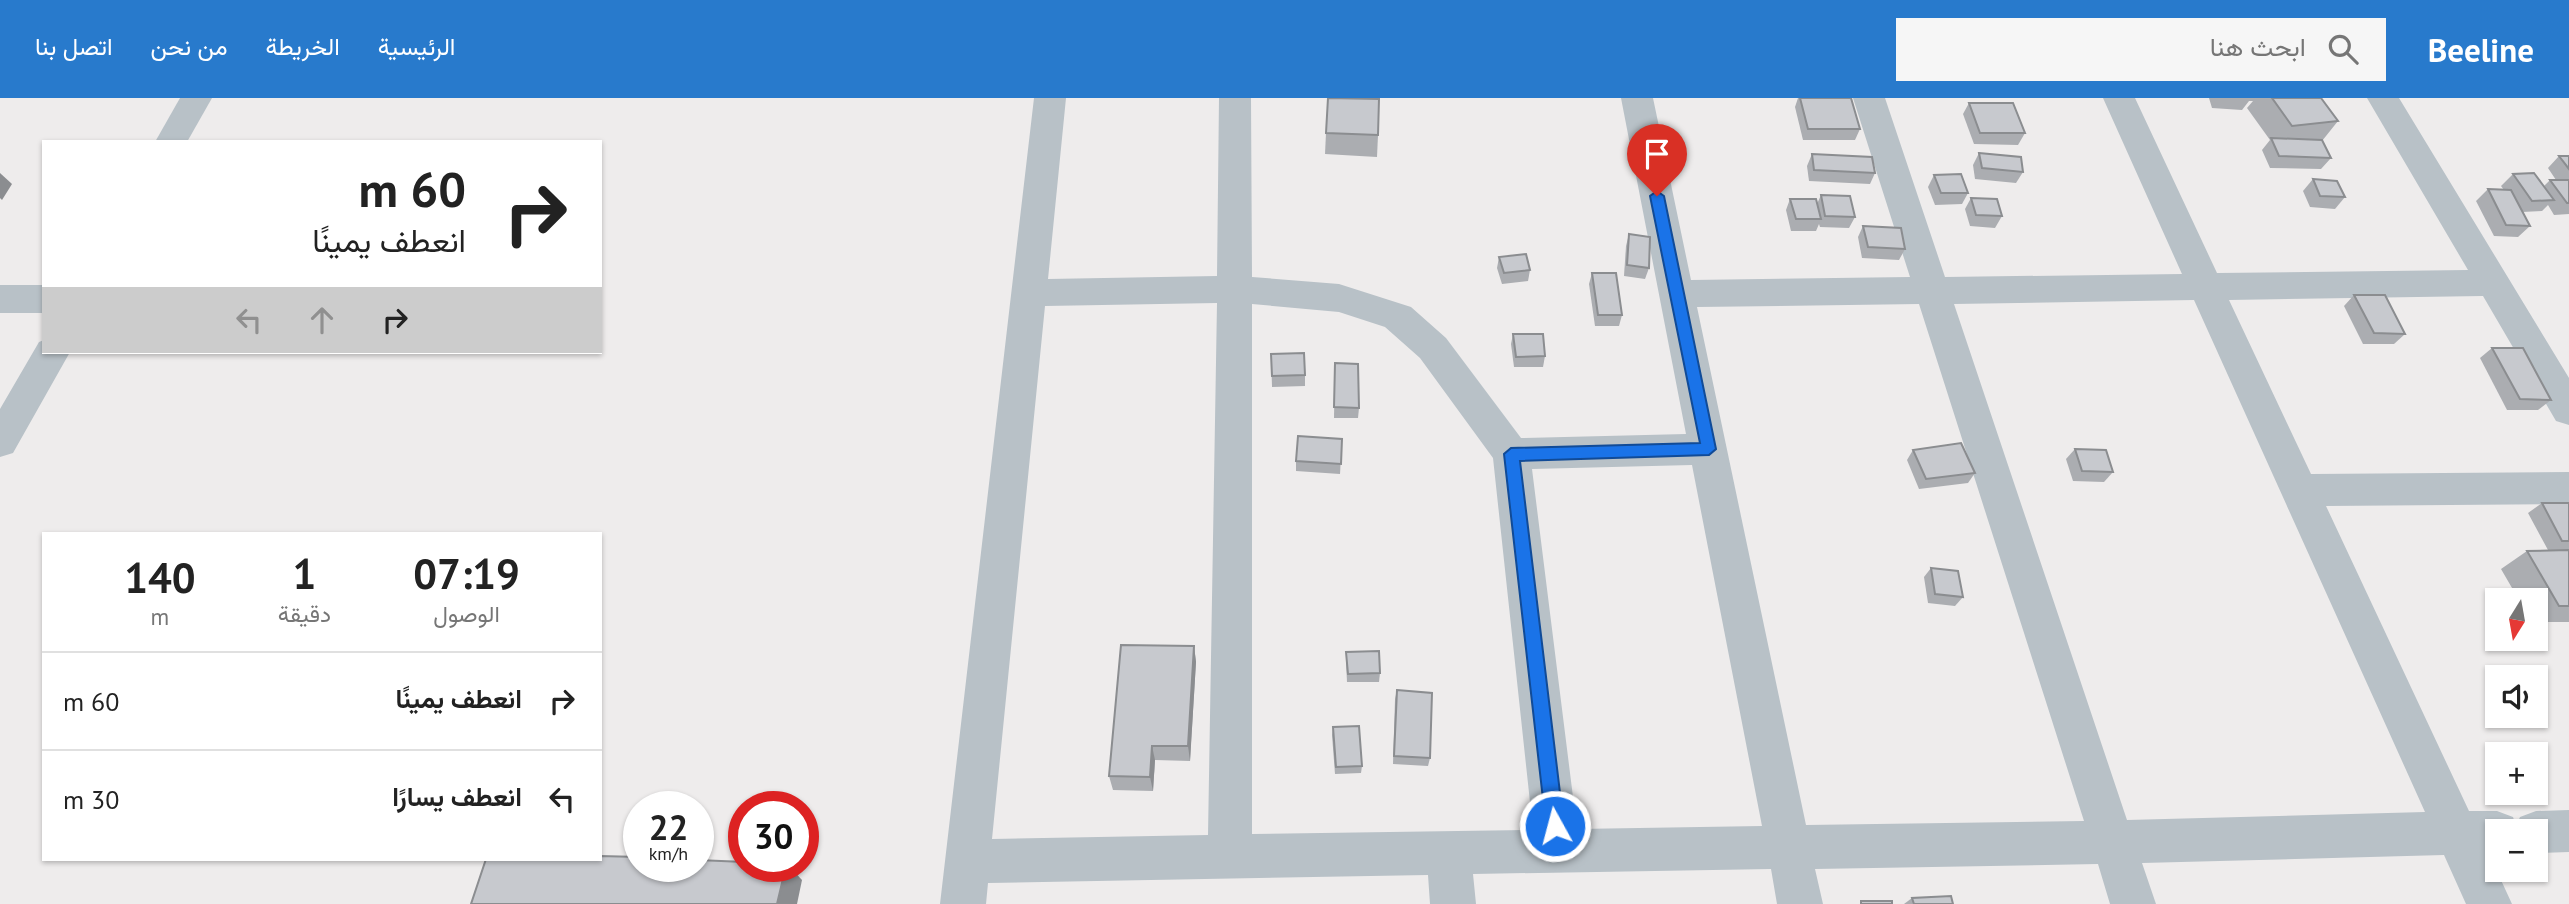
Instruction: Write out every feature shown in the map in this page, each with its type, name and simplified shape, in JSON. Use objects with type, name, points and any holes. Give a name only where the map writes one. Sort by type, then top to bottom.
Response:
[{"type":"street","points":[[172,140],[196,98]]},
{"type":"street","points":[[963,904],[1050,98]]},
{"type":"street","points":[[1230,856],[1235,98]]},
{"type":"street","points":[[1637,98],[1800,904]]},
{"type":"street","points":[[1869,98],[2133,904]]},
{"type":"street","points":[[2119,98],[2300,490],[2477,833],[2489,904]]},
{"type":"street","points":[[2383,98],[2569,410]]},
{"type":"street","points":[[1677,294],[2493,283]]},
{"type":"street","points":[[1030,293],[1234,289],[1339,298],[1398,317],[1433,348],[1511,454],[1558,852]]},
{"type":"street","points":[[0,299],[42,299]]},
{"type":"street","points":[[0,442],[51,354]]},
{"type":"street","points":[[1511,454],[1709,449]]},
{"type":"street","points":[[2300,490],[2569,488]]},
{"type":"street","points":[[2548,832],[2569,831]]},
{"type":"street","points":[[967,861],[2112,842],[2477,833]]},
{"type":"street","points":[[1448,853],[1453,904]]},
{"type":"building","points":[[1328,98],[1379,99],[1378,135],[1326,133]]},
{"type":"building","points":[[1800,98],[1851,98],[1860,129],[1808,129]]},
{"type":"building","points":[[2272,98],[2321,98],[2338,121],[2292,126]]},
{"type":"building","points":[[1969,103],[2013,103],[2025,133],[1980,133]]},
{"type":"building","points":[[2271,138],[2322,140],[2331,158],[2279,156]]},
{"type":"building","points":[[1979,153],[2021,157],[2023,172],[1982,168]]},
{"type":"building","points":[[1812,154],[1872,157],[1875,173],[1814,170]]},
{"type":"building","points":[[2559,156],[2569,156],[2569,169]]},
{"type":"building","points":[[2534,173],[2554,200],[2532,201],[2513,174]]},
{"type":"building","points":[[1961,174],[1968,193],[1941,193],[1934,175]]},
{"type":"building","points":[[2313,179],[2337,181],[2345,197],[2320,196]]},
{"type":"building","points":[[2550,180],[2569,180],[2569,203],[2567,203]]},
{"type":"building","points":[[2488,189],[2511,190],[2530,226],[2506,225]]},
{"type":"building","points":[[1821,195],[1850,196],[1855,217],[1825,216]]},
{"type":"building","points":[[1971,198],[1997,199],[2002,216],[1976,215]]},
{"type":"building","points":[[1790,199],[1816,199],[1821,219],[1796,219]]},
{"type":"building","points":[[1863,226],[1901,228],[1905,249],[1868,247]]},
{"type":"building","points":[[1629,234],[1650,237],[1649,268],[1627,265]]},
{"type":"building","points":[[1526,254],[1530,270],[1504,273],[1499,257]]},
{"type":"building","points":[[1592,273],[1616,273],[1622,315],[1598,315]]},
{"type":"building","points":[[2354,295],[2385,295],[2405,334],[2374,333]]},
{"type":"building","points":[[1513,334],[1543,334],[1545,356],[1516,357]]},
{"type":"building","points":[[2492,348],[2523,348],[2551,400],[2520,399]]},
{"type":"building","points":[[1304,353],[1305,375],[1272,376],[1271,354]]},
{"type":"building","points":[[1335,363],[1358,364],[1359,408],[1334,407]]},
{"type":"building","points":[[1298,436],[1342,439],[1341,464],[1296,461]]},
{"type":"building","points":[[1961,443],[1975,473],[1926,479],[1913,450]]},
{"type":"building","points":[[2075,449],[2106,450],[2113,472],[2082,471]]},
{"type":"building","points":[[2542,503],[2569,503],[2569,541],[2562,541]]},
{"type":"building","points":[[2569,550],[2569,606],[2559,606],[2527,551]]},
{"type":"building","points":[[1931,568],[1958,571],[1963,597],[1935,594]]},
{"type":"building","points":[[1121,645],[1194,646],[1188,746],[1152,746],[1150,777],[1109,776]]},
{"type":"building","points":[[1379,651],[1380,673],[1348,674],[1346,652]]},
{"type":"building","points":[[1397,690],[1432,693],[1430,758],[1394,756]]},
{"type":"building","points":[[1359,726],[1362,766],[1336,767],[1333,727]]},
{"type":"building","points":[[602,856],[623,857],[623,882],[714,882],[714,861],[728,861],[728,882],[782,882],[777,904],[471,904],[485,861],[602,861]]},
{"type":"building","points":[[1951,896],[1953,904],[1914,904],[1912,898]]},
{"type":"building","points":[[1861,901],[1892,901],[1892,904],[1861,904]]},
{"type":"route","points":[[1555,826],[1511,454],[1709,449],[1657,196]]}]
